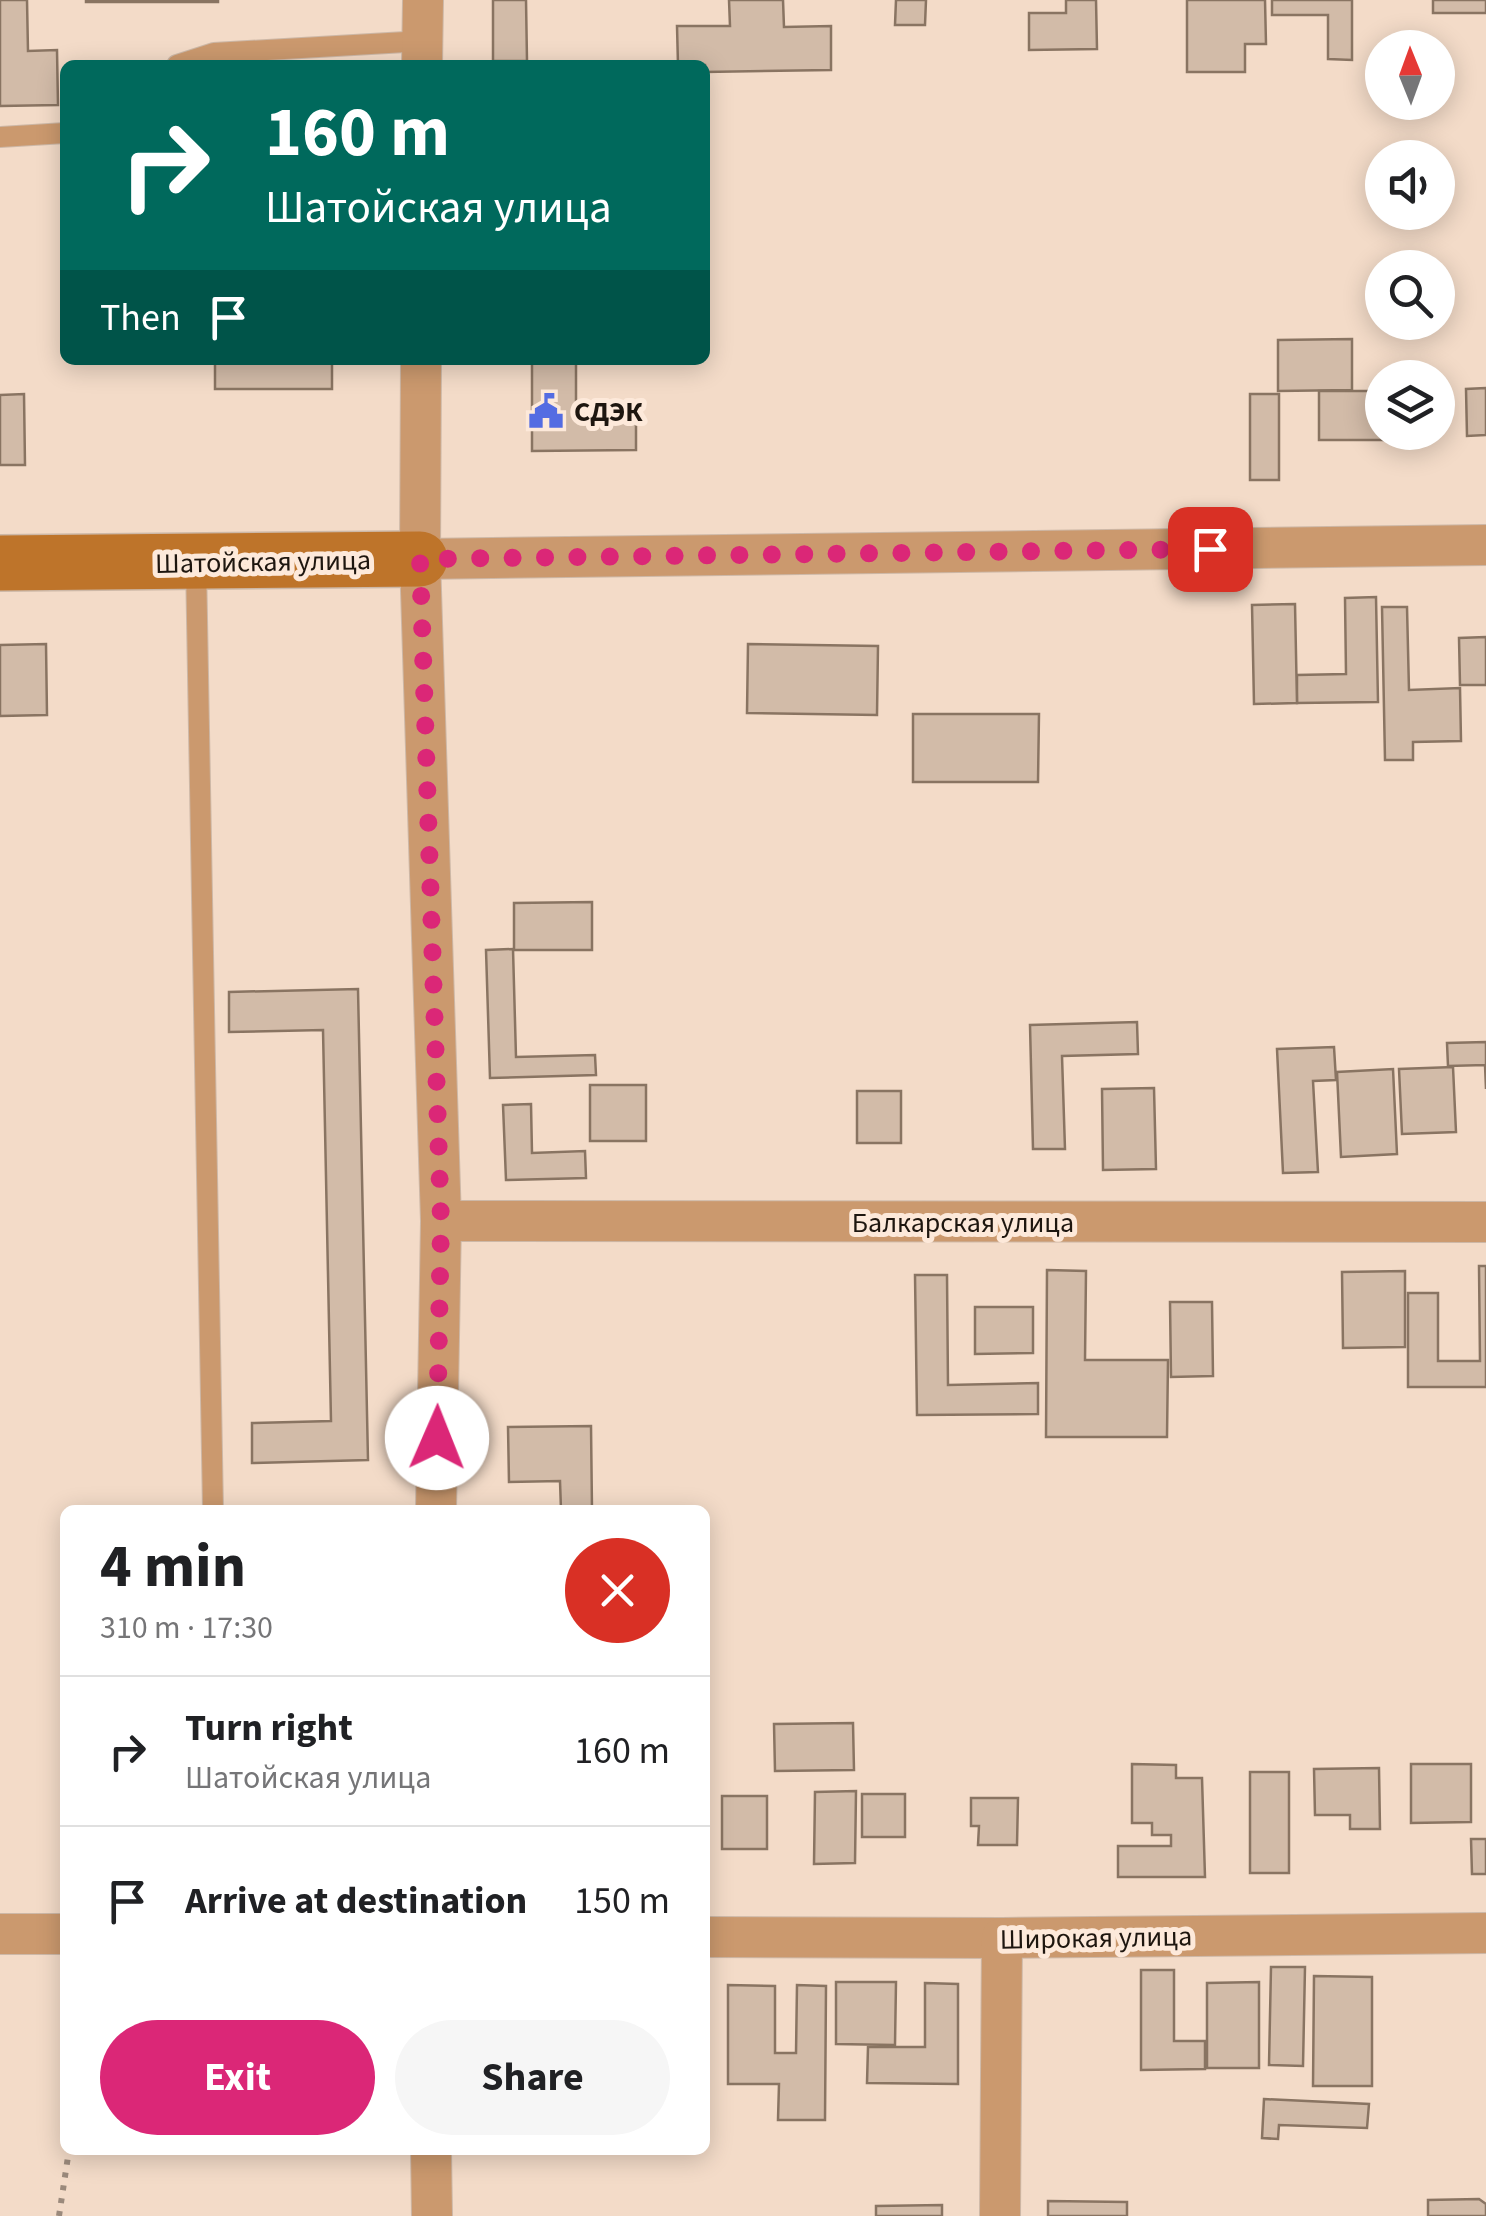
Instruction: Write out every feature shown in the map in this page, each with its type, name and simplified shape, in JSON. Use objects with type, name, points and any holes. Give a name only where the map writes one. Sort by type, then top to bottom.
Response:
[{"type":"street","points":[[422,53],[423,0]]},
{"type":"street","points":[[421,365],[420,559],[441,1222],[436,1505]]},
{"type":"street","name":"Шатойская улица","points":[[0,563],[1486,545]]},
{"type":"street","name":"Балкарская улица","points":[[441,1222],[1486,1222]]},
{"type":"street","name":"Широкая улица","points":[[710,1937],[1486,1933]]},
{"type":"street","points":[[0,1934],[60,1934]]},
{"type":"street","points":[[1000,2216],[1002,1938]]},
{"type":"street","points":[[431,2155],[432,2216]]},
{"type":"lane","points":[[192,60],[214,53],[422,53]]},
{"type":"lane","points":[[0,137],[60,134]]},
{"type":"lane","points":[[196,561],[213,1505]]},
{"type":"path","points":[[59,2216],[68,2155]]},
{"type":"building","points":[[0,0],[27,0],[28,51],[57,50],[58,105],[0,106]]},
{"type":"building","points":[[218,0],[218,2],[86,2]]},
{"type":"building","points":[[493,0],[526,0],[527,60],[493,60]]},
{"type":"building","points":[[729,0],[783,0],[784,27],[831,26],[831,70],[710,72],[710,60],[678,60],[677,26],[730,26]]},
{"type":"building","points":[[896,0],[926,0],[925,25],[895,25]]},
{"type":"building","points":[[1066,0],[1096,0],[1097,49],[1029,50],[1029,13],[1066,13]]},
{"type":"building","points":[[1187,0],[1265,0],[1266,44],[1245,44],[1245,72],[1187,72]]},
{"type":"building","points":[[1272,0],[1352,0],[1352,60],[1328,59],[1328,15],[1272,15]]},
{"type":"building","points":[[1433,0],[1486,0],[1486,13],[1433,13]]},
{"type":"building","points":[[1352,339],[1352,390],[1278,391],[1278,340]]},
{"type":"building","points":[[215,365],[332,365],[332,389],[215,389]]},
{"type":"building","points":[[532,365],[576,365],[576,411],[636,410],[636,450],[532,451]]},
{"type":"building","points":[[1486,388],[1486,435],[1467,436],[1466,389]]},
{"type":"building","points":[[1319,391],[1365,391],[1365,440],[1319,440]]},
{"type":"building","points":[[24,394],[25,465],[0,465],[0,395]]},
{"type":"building","points":[[1250,394],[1279,394],[1279,480],[1250,480]]},
{"type":"building","points":[[1376,597],[1378,702],[1297,703],[1297,675],[1346,674],[1345,598]]},
{"type":"building","points":[[1295,604],[1297,703],[1254,704],[1252,605]]},
{"type":"building","points":[[1382,607],[1407,607],[1409,690],[1460,688],[1461,741],[1413,742],[1413,760],[1385,760]]},
{"type":"building","points":[[1486,637],[1486,685],[1460,685],[1459,638]]},
{"type":"building","points":[[46,644],[47,715],[0,716],[0,645]]},
{"type":"building","points":[[748,644],[878,646],[877,715],[747,713]]},
{"type":"building","points":[[913,714],[1039,714],[1038,782],[913,782]]},
{"type":"building","points":[[592,902],[592,950],[514,950],[514,903]]},
{"type":"building","points":[[513,949],[516,1057],[595,1055],[596,1075],[490,1078],[486,950]]},
{"type":"building","points":[[358,989],[368,1460],[252,1463],[252,1423],[331,1421],[323,1030],[229,1032],[229,992]]},
{"type":"building","points":[[1137,1022],[1138,1054],[1062,1056],[1065,1149],[1033,1149],[1030,1025]]},
{"type":"building","points":[[1486,1042],[1486,1089],[1485,1065],[1448,1066],[1447,1043]]},
{"type":"building","points":[[1334,1047],[1336,1080],[1313,1081],[1318,1172],[1283,1173],[1277,1049]]},
{"type":"building","points":[[1453,1067],[1456,1132],[1402,1134],[1399,1069]]},
{"type":"building","points":[[1393,1069],[1397,1154],[1341,1157],[1337,1072]]},
{"type":"building","points":[[590,1085],[646,1085],[646,1141],[590,1141]]},
{"type":"building","points":[[1154,1088],[1156,1169],[1103,1170],[1102,1089]]},
{"type":"building","points":[[857,1091],[901,1091],[901,1143],[857,1143]]},
{"type":"building","points":[[531,1104],[532,1153],[585,1151],[586,1178],[506,1180],[503,1105]]},
{"type":"building","points":[[1479,1266],[1486,1266],[1486,1387],[1408,1387],[1408,1293],[1438,1293],[1438,1361],[1480,1361]]},
{"type":"building","points":[[1047,1270],[1086,1271],[1085,1360],[1168,1360],[1167,1437],[1046,1437]]},
{"type":"building","points":[[1405,1271],[1405,1347],[1343,1348],[1342,1272]]},
{"type":"building","points":[[915,1275],[947,1275],[948,1385],[1038,1383],[1038,1414],[917,1415]]},
{"type":"building","points":[[1170,1302],[1212,1302],[1213,1376],[1171,1377]]},
{"type":"building","points":[[975,1307],[1033,1307],[1033,1353],[975,1354]]},
{"type":"building","points":[[591,1426],[592,1505],[561,1505],[560,1481],[509,1482],[508,1427]]},
{"type":"building","points":[[853,1723],[854,1770],[775,1771],[774,1724]]},
{"type":"building","points":[[1132,1764],[1176,1765],[1176,1778],[1202,1778],[1205,1877],[1118,1877],[1118,1846],[1171,1846],[1171,1835],[1152,1835],[1152,1823],[1132,1823]]},
{"type":"building","points":[[1411,1764],[1471,1764],[1471,1822],[1411,1823]]},
{"type":"building","points":[[1379,1768],[1380,1829],[1350,1829],[1350,1815],[1315,1815],[1314,1769]]},
{"type":"building","points":[[1250,1772],[1289,1772],[1289,1873],[1250,1873]]},
{"type":"building","points":[[856,1791],[855,1863],[814,1864],[815,1792]]},
{"type":"building","points":[[862,1794],[905,1794],[905,1837],[862,1837]]},
{"type":"building","points":[[722,1796],[767,1796],[767,1849],[722,1849]]},
{"type":"building","points":[[971,1798],[1018,1798],[1017,1845],[978,1845],[979,1826],[971,1826]]},
{"type":"building","points":[[1471,1839],[1486,1839],[1486,1874],[1472,1874]]},
{"type":"building","points":[[1271,1967],[1305,1967],[1303,2066],[1269,2065]]},
{"type":"building","points":[[1141,1970],[1174,1970],[1174,2041],[1205,2041],[1205,2069],[1141,2070]]},
{"type":"building","points":[[1314,1976],[1372,1977],[1372,2086],[1313,2086]]},
{"type":"building","points":[[836,1982],[896,1982],[895,2045],[836,2044]]},
{"type":"building","points":[[1259,1982],[1259,2068],[1207,2068],[1207,1983]]},
{"type":"building","points":[[925,1983],[958,1984],[958,2084],[867,2083],[868,2047],[925,2047]]},
{"type":"building","points":[[728,1985],[775,1986],[775,2053],[796,2053],[797,1985],[826,1986],[825,2120],[778,2120],[779,2084],[728,2084]]},
{"type":"building","points":[[1264,2099],[1369,2104],[1367,2128],[1279,2125],[1278,2139],[1262,2138]]},
{"type":"building","points":[[1479,2199],[1486,2204],[1486,2216],[1428,2216],[1428,2200]]},
{"type":"building","points":[[1048,2201],[1127,2202],[1127,2216],[1048,2216]]},
{"type":"building","points":[[942,2205],[942,2216],[876,2216],[876,2206]]},
{"type":"place","name":"СДЭК","points":[[546,411]]},
{"type":"route","points":[[437,1438],[441,1222],[420,559],[1210,549]]}]
